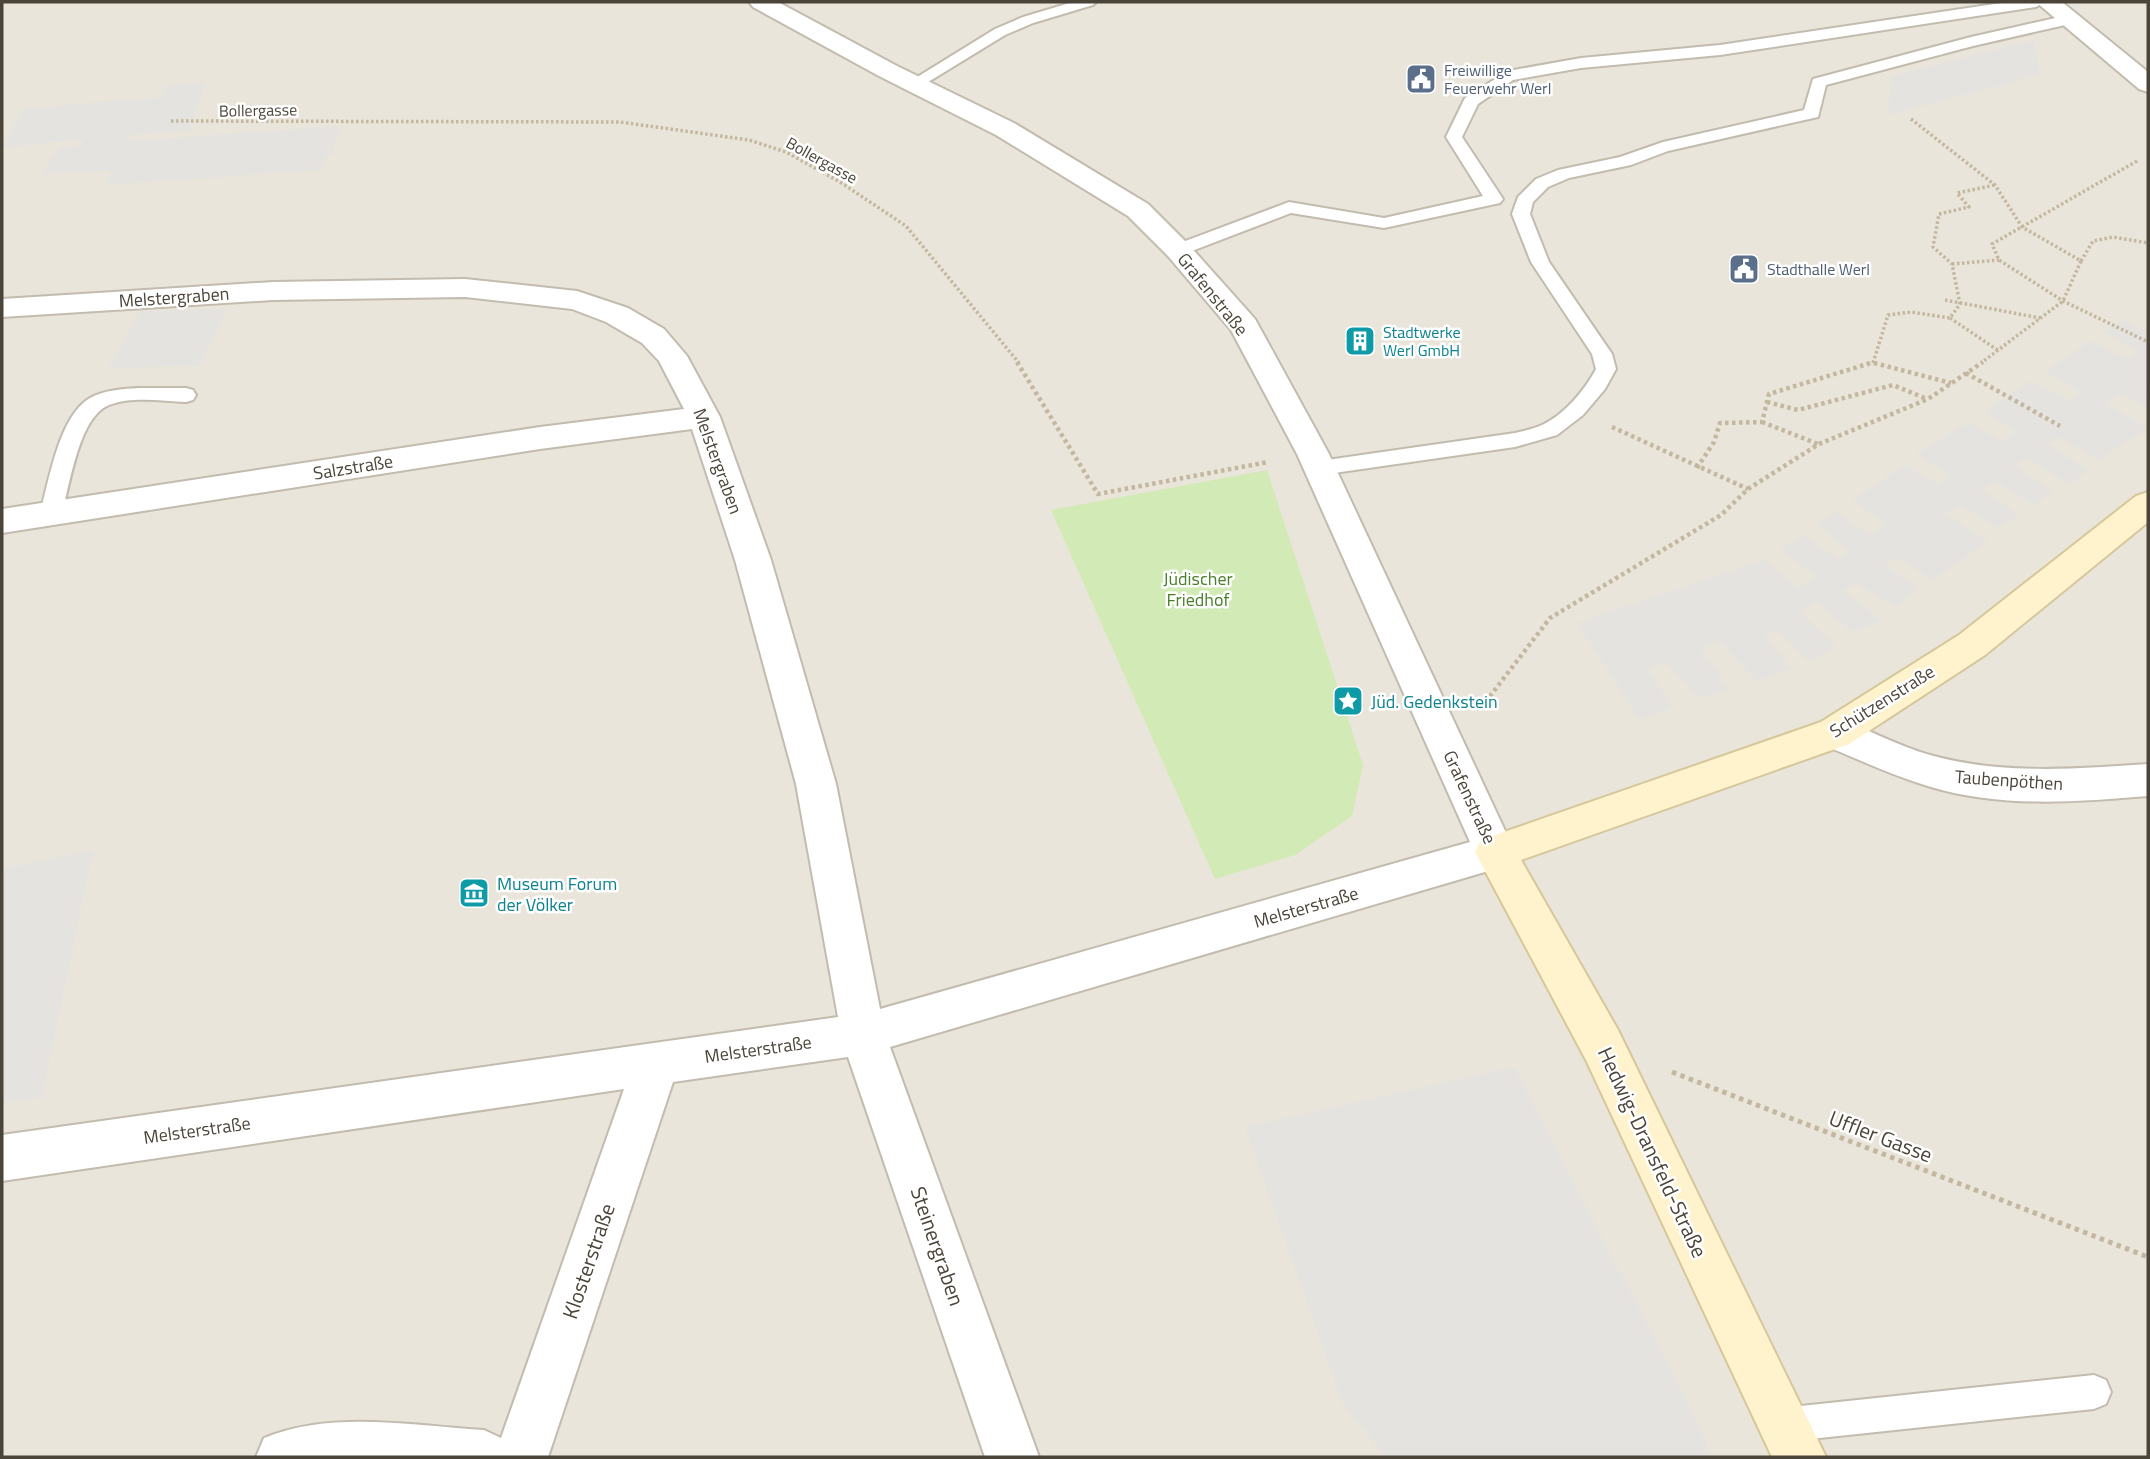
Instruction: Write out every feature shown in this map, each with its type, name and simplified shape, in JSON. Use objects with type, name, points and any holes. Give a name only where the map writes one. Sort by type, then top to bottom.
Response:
[{"type":"main road","name":"Schützenstraße","points":[[1495,852],[1835,733],[1972,645],[2148,504]]},
{"type":"main road","name":"Hedwig-Dransfeld-Straße","points":[[1495,852],[1602,1045],[1791,1441]]},
{"type":"street","name":"Grafenstraße","points":[[761,2],[1005,129],[1138,210],[1178,250],[1244,326],[1317,461],[1495,852]]},
{"type":"street","points":[[2048,2],[2148,84]]},
{"type":"street","name":"Melstergraben","points":[[2,308],[273,291],[466,288],[577,300],[617,315],[653,336],[671,356],[704,417],[753,560],[816,784],[863,1034]]},
{"type":"street","name":"Salzstraße","points":[[2,520],[540,438],[704,417]]},
{"type":"street","name":"Taubenpöthen","points":[[1835,733],[1944,775],[1982,782],[2095,784],[2148,780]]},
{"type":"street","name":"Melsterstraße","points":[[2,1158],[863,1034],[1495,852]]},
{"type":"street","name":"Steinergraben","points":[[863,1034],[1012,1457]]},
{"type":"street","name":"Klosterstraße","points":[[521,1457],[656,1064]]},
{"type":"street","points":[[283,1457],[344,1448],[484,1457]]},
{"type":"lane","points":[[914,84],[1000,32],[1028,20],[1088,2]]},
{"type":"lane","points":[[1178,250],[1289,207],[1384,223],[1494,199],[1454,137],[1471,101],[1507,76],[1581,63],[1720,50],[2036,2]]},
{"type":"lane","points":[[1317,461],[1515,440],[1550,430],[1576,410],[1598,384],[1606,369],[1602,354],[1540,262],[1521,214],[1524,201],[1542,183],[1564,174],[1625,160],[1663,146],[1812,113],[1819,82],[1958,45],[2070,20]]},
{"type":"lane","points":[[51,513],[79,420],[96,402],[124,396],[186,395]]},
{"type":"lane","points":[[1791,1441],[2094,1392]]},
{"type":"path","points":[[1911,119],[1995,185],[2022,227],[2081,261]]},
{"type":"path","name":"Bollergasse","points":[[171,121],[620,122],[684,129],[749,141],[786,152],[840,182],[906,226],[1014,356],[1098,494],[1317,461]]},
{"type":"path","points":[[2137,162],[1992,244],[1999,260],[2063,301],[2148,342]]},
{"type":"path","points":[[1961,304],[1952,264],[1933,247],[1939,214],[1969,207],[1957,193],[1995,185]]},
{"type":"path","points":[[1434,719],[1487,700],[1550,618],[1721,515],[1748,489],[1819,444],[1928,399],[1999,351],[2063,301],[2081,261],[2094,241],[2113,237],[2148,243]]},
{"type":"path","points":[[1952,264],[1999,260]]},
{"type":"path","points":[[1945,300],[2040,318]]},
{"type":"path","points":[[1950,318],[1961,304]]},
{"type":"path","points":[[1874,363],[1888,316],[1911,312],[1950,318],[1999,351]]},
{"type":"path","points":[[1762,422],[1769,394],[1874,363],[1952,383]]},
{"type":"path","points":[[1966,373],[2060,426]]},
{"type":"path","points":[[1767,402],[1798,410],[1893,385],[1928,399]]},
{"type":"path","points":[[1576,410],[1697,468],[1748,489]]},
{"type":"path","points":[[1697,468],[1714,443],[1720,423],[1762,422],[1819,444]]},
{"type":"path","name":"Uffler Gasse","points":[[1602,1045],[2148,1256]]},
{"type":"shaded area","points":[[2,2],[2148,2],[2148,1457],[2,1457]]},
{"type":"shaded area","points":[[2034,40],[2040,75],[1887,115],[1892,76]]},
{"type":"shaded area","points":[[206,82],[189,131],[132,135],[128,141],[341,126],[332,154],[326,155],[321,170],[105,185],[111,170],[42,174],[59,147],[84,145],[82,140],[3,147],[22,109],[161,97],[165,86]]},
{"type":"shaded area","points":[[228,309],[199,366],[108,368],[141,311]]},
{"type":"shaded area","points":[[2124,320],[2148,333],[2148,383],[2145,385],[2148,388],[2148,409],[2122,394],[2107,404],[2148,428],[2099,460],[2059,437],[2047,444],[2089,470],[2069,484],[2027,458],[2014,466],[2053,492],[2033,505],[1996,481],[1982,490],[2019,515],[1998,528],[1961,505],[1946,514],[1988,542],[1932,580],[1897,557],[1885,565],[1918,589],[1895,607],[1856,583],[1843,591],[1882,620],[1853,632],[1815,602],[1801,612],[1836,646],[1809,662],[1777,630],[1765,636],[1792,669],[1757,681],[1719,641],[1700,648],[1730,690],[1700,698],[1666,663],[1649,669],[1672,708],[1640,720],[1577,623],[1765,560],[1798,588],[1815,576],[1779,549],[1804,535],[1838,559],[1849,552],[1817,525],[1837,511],[1870,535],[1886,525],[1852,500],[1905,465],[1938,484],[1949,475],[1916,454],[1969,422],[2003,442],[2015,431],[1984,411],[2031,381],[2071,401],[2080,392],[2045,371],[2091,341],[2126,358],[2138,351],[2102,331]]},
{"type":"shaded area","points":[[93,850],[42,1097],[2,1103],[2,869]]},
{"type":"shaded area","points":[[1514,1067],[1688,1403],[1712,1457],[1382,1457],[1379,1448],[1343,1405],[1245,1127]]},
{"type":"green space","name":"Jüdischer Friedhof","points":[[1267,470],[1363,765],[1352,816],[1295,855],[1215,879],[1051,510]]},
{"type":"place","name":"Freiwillige Feuerwehr Werl","points":[[1421,79]]},
{"type":"place","name":"Stadthalle Werl","points":[[1744,269]]},
{"type":"place","name":"Stadtwerke Werl GmbH","points":[[1360,341]]},
{"type":"place","name":"Jüd. Gedenkstein","points":[[1348,701]]},
{"type":"place","name":"Museum Forum der Völker","points":[[474,893]]}]
